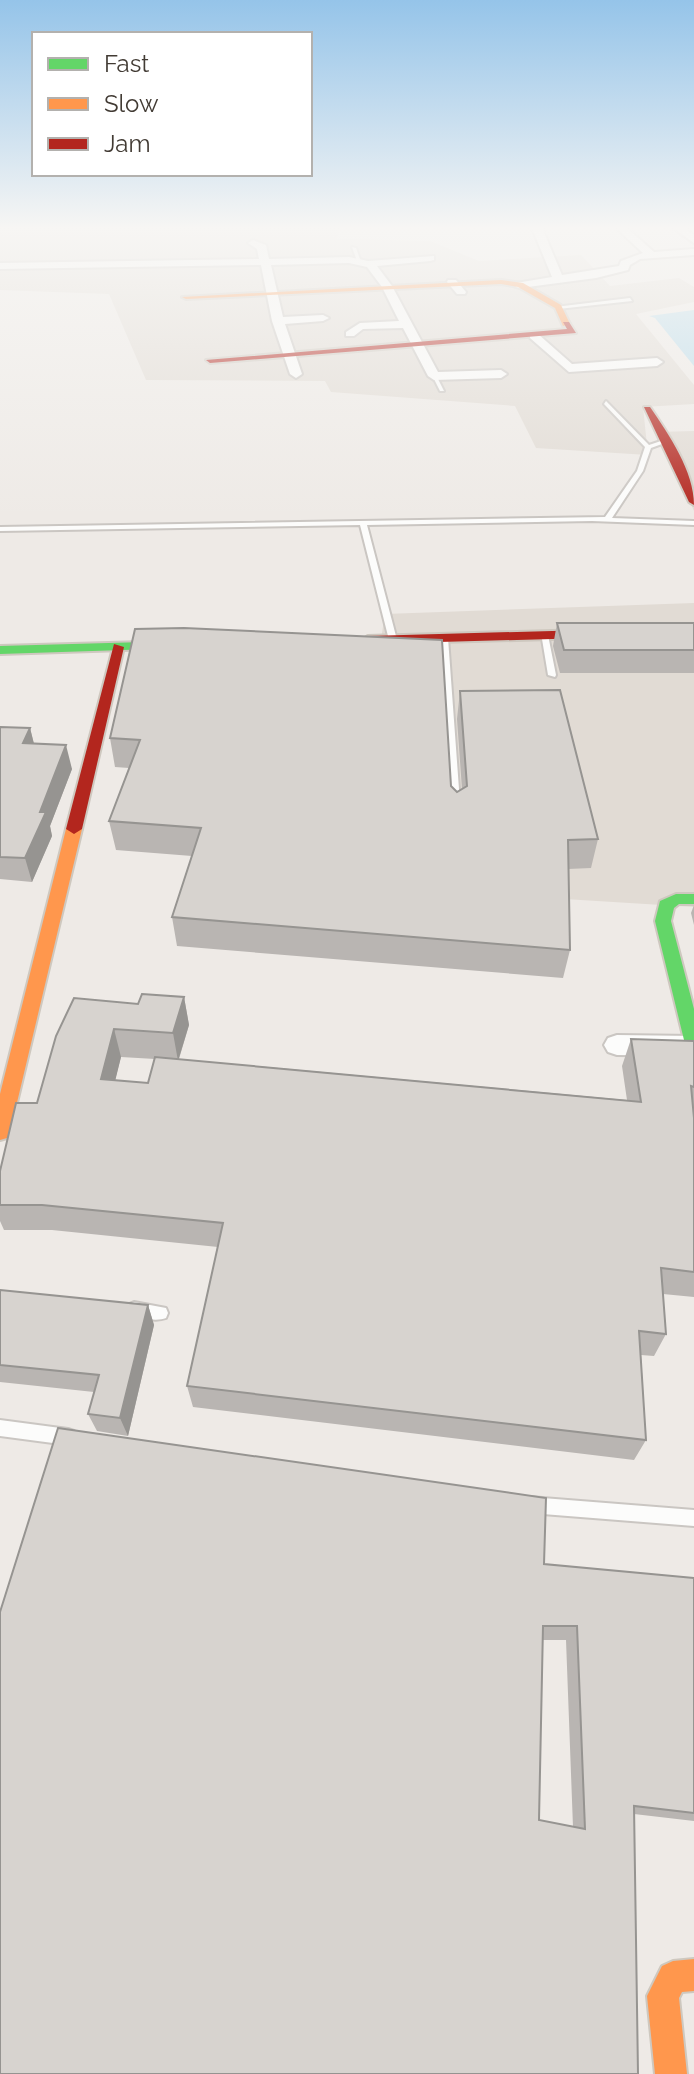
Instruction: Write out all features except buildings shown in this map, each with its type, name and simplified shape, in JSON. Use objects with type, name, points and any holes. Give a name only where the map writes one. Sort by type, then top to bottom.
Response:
[{"type":"street","points":[[280,325],[292,354],[296,374]]},
{"type":"street","points":[[350,334],[360,326],[389,325]]},
{"type":"street","points":[[408,325],[434,376],[501,374]]},
{"type":"street","points":[[210,360],[573,331],[567,325]]},
{"type":"street","points":[[534,336],[569,368],[657,362]]},
{"type":"street","points":[[647,409],[667,441],[694,502]]},
{"type":"street","points":[[347,641],[694,631]]},
{"type":"street","points":[[0,650],[195,645]]},
{"type":"street","points":[[0,1132],[118,647]]},
{"type":"street","points":[[617,1045],[694,1045],[663,921],[666,905],[676,899],[694,899]]},
{"type":"street","points":[[671,2074],[663,1996],[673,1977],[694,1975]]},
{"type":"lane","points":[[434,376],[442,390]]},
{"type":"lane","points":[[606,403],[648,447]]},
{"type":"lane","points":[[648,447],[667,441]]},
{"type":"lane","points":[[607,519],[640,471],[648,447]]},
{"type":"lane","points":[[0,529],[607,519],[694,523]]},
{"type":"lane","points":[[363,523],[393,640]]},
{"type":"lane","points":[[544,635],[552,675]]},
{"type":"lane","points":[[444,638],[456,815]]},
{"type":"lane","points":[[117,1307],[161,1313]]},
{"type":"lane","points":[[0,1428],[79,1439]]},
{"type":"lane","points":[[513,1502],[694,1518]]},
{"type":"shaded area","points":[[122,325],[645,325],[694,385],[694,404],[643,407],[648,455],[536,448],[515,406],[331,392],[325,381],[146,380]]},
{"type":"shaded area","points":[[694,431],[694,511],[658,432]]},
{"type":"shaded area","points":[[694,603],[694,907],[342,885],[385,614]]},
{"type":"water","points":[[661,325],[694,325],[694,366]]},
{"type":"traffic: fast","points":[[0,650],[181,645]]},
{"type":"traffic: fast","points":[[694,899],[676,899],[666,905],[663,921],[694,1044]]},
{"type":"traffic: slow","points":[[0,1132],[74,829]]},
{"type":"traffic: slow","points":[[671,2074],[663,1996],[673,1977],[694,1975]]},
{"type":"traffic: jam","points":[[210,360],[573,331],[567,325]]},
{"type":"traffic: jam","points":[[647,409],[667,441],[694,502]]},
{"type":"traffic: jam","points":[[368,640],[694,631]]},
{"type":"traffic: jam","points":[[74,829],[118,647]]}]
